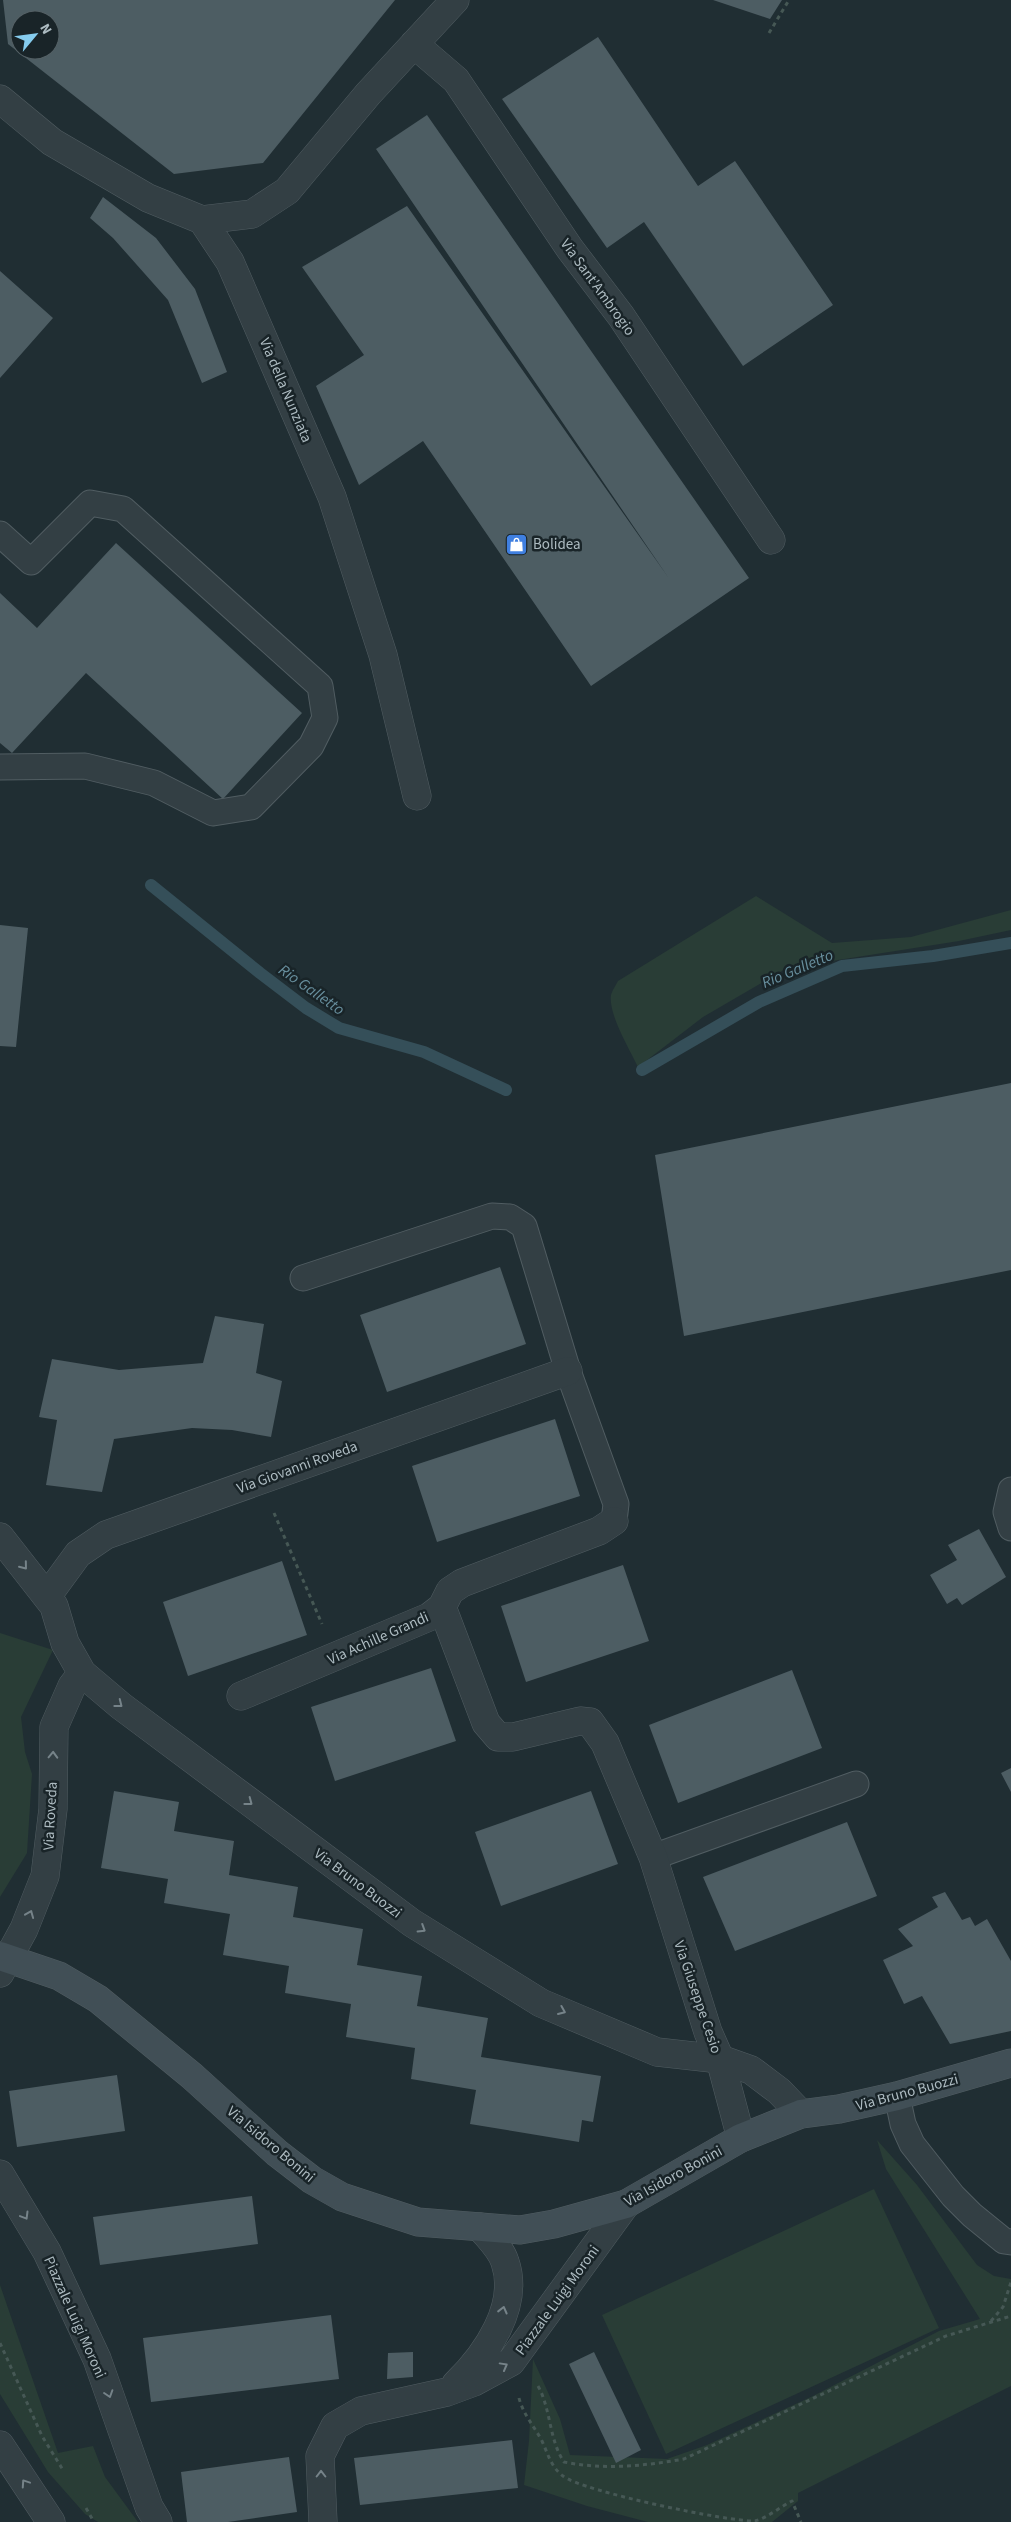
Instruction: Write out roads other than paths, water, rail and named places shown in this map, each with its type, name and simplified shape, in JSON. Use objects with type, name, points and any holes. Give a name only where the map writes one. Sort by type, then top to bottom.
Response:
[{"type":"street","points":[[0,99],[52,142],[148,198],[202,220],[252,214],[287,191],[414,44],[455,0]]},
{"type":"street","name":"Via Sant'Ambrogio","points":[[414,44],[456,80],[570,248],[621,316],[771,540]]},
{"type":"street","name":"Via della Nunziata","points":[[202,220],[230,262],[332,497],[382,655],[417,796]]},
{"type":"street","name":"Via Giovanni Roveda","points":[[48,1595],[78,1554],[106,1536],[568,1371]]},
{"type":"street","name":"Via Achille Grandi","points":[[241,1696],[338,1657],[429,1617],[442,1607],[450,1591],[462,1583],[599,1531],[614,1520]]},
{"type":"street","name":"Via Bruno Buozzi","points":[[0,1537],[48,1595],[54,1606],[65,1643],[82,1673],[121,1706],[412,1923],[541,2003],[657,2052],[720,2060],[751,2070],[779,2091],[801,2114]]},
{"type":"street","name":"Via Giuseppe Cesio","points":[[442,1607],[486,1723],[498,1737],[513,1737],[580,1721],[590,1722],[605,1743],[653,1857],[708,2032],[720,2060],[740,2138]]},
{"type":"street","name":"Via Roveda","points":[[3,1962],[24,1929],[45,1876],[53,1810],[54,1727],[72,1686],[82,1673]]},
{"type":"street","name":"Via Isidoro Bonini","points":[[3,1962],[59,1976],[98,1998],[192,2076],[277,2153],[312,2180],[342,2197],[418,2222],[520,2230],[554,2224],[626,2204],[740,2138]]},
{"type":"street","name":"Via Bruno Buozzi","points":[[740,2138],[801,2114],[839,2110],[897,2096],[1011,2063]]},
{"type":"street","name":"Piazzale Luigi Moroni","points":[[0,2174],[46,2252],[97,2358],[149,2507],[158,2522]]},
{"type":"street","name":"Piazzale Luigi Moroni","points":[[323,2522],[320,2456],[335,2426],[361,2411],[447,2392],[474,2382],[512,2362],[626,2204]]},
{"type":"street","name":"Piazzale Luigi Moroni","points":[[447,2392],[468,2372],[493,2339],[507,2295],[509,2279],[505,2260],[480,2228]]},
{"type":"street","points":[[0,2445],[51,2522]]},
{"type":"lane","points":[[0,534],[31,562],[90,503],[123,509],[320,686],[325,718],[311,746],[251,807],[213,813],[154,783],[85,766],[0,767]]},
{"type":"lane","points":[[303,1278],[492,1216],[510,1217],[524,1226],[568,1371],[616,1504],[614,1520]]},
{"type":"lane","points":[[1011,1490],[1006,1512],[1011,1528]]},
{"type":"lane","points":[[653,1857],[856,1784]]},
{"type":"lane","points":[[897,2096],[903,2124],[912,2144],[953,2196],[972,2216],[1004,2241],[1011,2242]]},
{"type":"waterway","name":"Rio Galletto","points":[[151,885],[306,1008],[339,1028],[424,1052],[506,1090]]},
{"type":"waterway","name":"Rio Galletto","points":[[642,1070],[759,1002],[842,966],[933,956],[1011,943]]},
{"type":"place","name":"Bolidea","points":[[517,544]]}]
